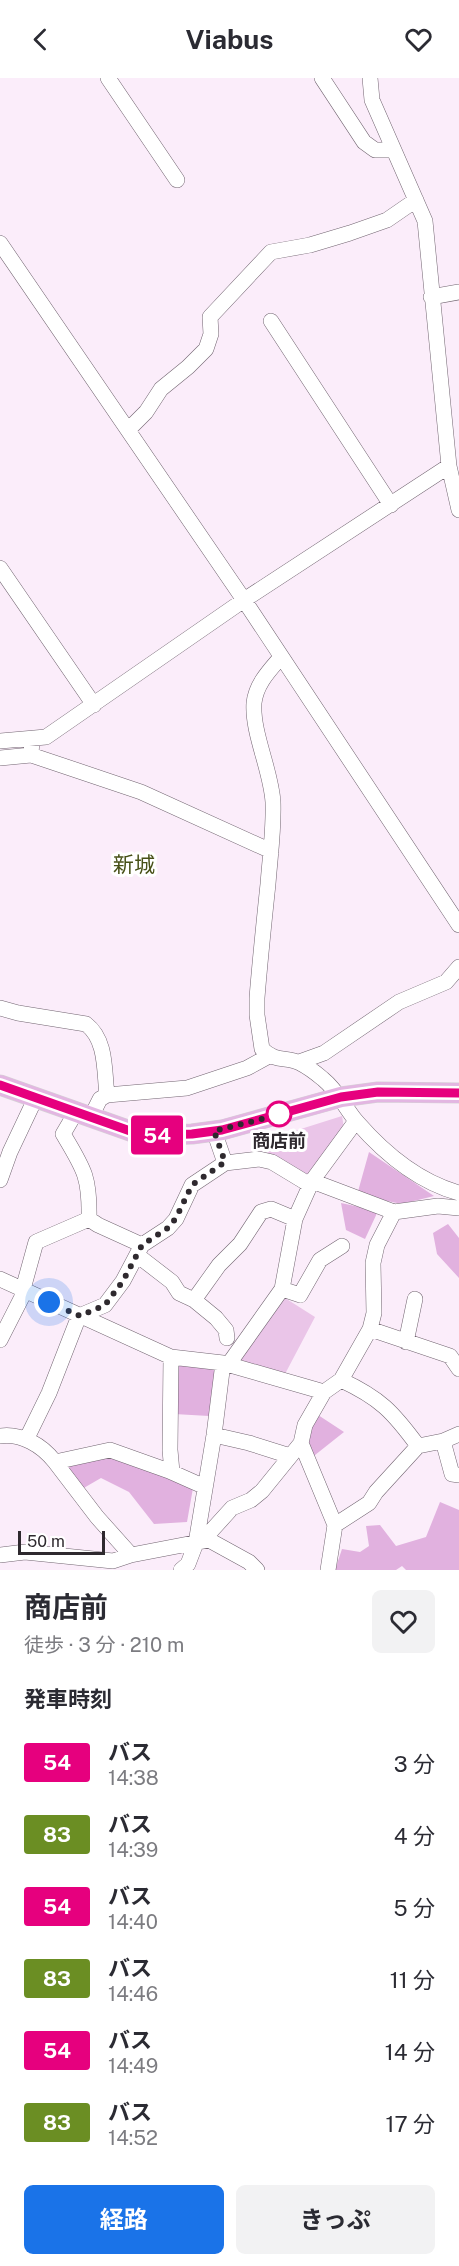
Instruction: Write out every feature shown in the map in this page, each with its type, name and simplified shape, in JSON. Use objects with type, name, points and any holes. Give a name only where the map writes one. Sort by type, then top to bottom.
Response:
[{"type":"main road","points":[[0,1085],[133,1132],[156,1135],[214,1131],[341,1097],[378,1092],[459,1093]]},
{"type":"street","points":[[108,78],[177,180]]},
{"type":"street","points":[[321,78],[364,142],[375,150],[393,150]]},
{"type":"street","points":[[370,78],[372,100],[425,221],[449,466],[459,510]]},
{"type":"street","points":[[128,429],[146,412],[161,388],[188,367],[206,349],[211,334],[210,317],[271,252],[310,245],[387,220],[416,200]]},
{"type":"street","points":[[0,243],[244,600],[459,925]]},
{"type":"street","points":[[431,297],[459,292]]},
{"type":"street","points":[[271,321],[391,505]]},
{"type":"street","points":[[0,758],[32,747],[244,600],[449,466]]},
{"type":"street","points":[[0,568],[94,705]]},
{"type":"street","points":[[281,657],[263,678],[256,691],[254,704],[256,722],[271,782],[273,805],[271,851],[257,998],[262,1049],[269,1056],[298,1062],[324,1079],[341,1097],[356,1121],[393,1157],[422,1177],[459,1193]]},
{"type":"street","points":[[0,741],[32,747],[141,792],[271,851]]},
{"type":"street","points":[[298,1062],[324,1053],[399,1002],[446,982],[459,967]]},
{"type":"street","points":[[0,1008],[87,1024],[94,1030],[101,1044],[107,1095]]},
{"type":"street","points":[[89,1219],[90,1193],[85,1170],[63,1134],[83,1114],[107,1095],[187,1088],[247,1068],[269,1056]]},
{"type":"street","points":[[0,1180],[10,1152],[36,1097]]},
{"type":"street","points":[[200,1542],[205,1487],[225,1364],[282,1289],[295,1219],[311,1183],[356,1121]]},
{"type":"street","points":[[214,1131],[225,1162]]},
{"type":"street","points":[[27,1438],[49,1393],[80,1316],[105,1305],[123,1281],[140,1250],[168,1228],[176,1218],[192,1185],[225,1162],[259,1159],[272,1162],[311,1183],[394,1212],[438,1206],[459,1208]]},
{"type":"street","points":[[194,1300],[219,1265],[240,1244],[261,1212],[271,1209],[295,1219]]},
{"type":"street","points":[[181,1570],[188,1564],[200,1542],[232,1508],[251,1500],[261,1491],[301,1443],[305,1425],[324,1392],[341,1380],[370,1329],[374,1313],[373,1263],[377,1245],[394,1212]]},
{"type":"street","points":[[89,1219],[140,1250],[180,1293],[194,1300],[216,1317],[226,1330],[227,1338]]},
{"type":"street","points":[[0,1340],[24,1290],[36,1242],[89,1219]]},
{"type":"street","points":[[282,1289],[300,1295],[320,1260],[342,1246]]},
{"type":"street","points":[[0,1279],[171,1357],[225,1364],[324,1392]]},
{"type":"street","points":[[406,1342],[415,1299]]},
{"type":"street","points":[[370,1329],[450,1356],[459,1369]]},
{"type":"street","points":[[171,1357],[169,1428],[172,1472]]},
{"type":"street","points":[[341,1380],[384,1404],[399,1419],[418,1446]]},
{"type":"street","points":[[335,1525],[369,1503],[375,1492],[418,1446],[443,1441],[459,1434]]},
{"type":"street","points":[[0,1436],[27,1438],[55,1462],[97,1517],[131,1554]]},
{"type":"street","points":[[214,1436],[249,1443],[290,1456]]},
{"type":"street","points":[[443,1441],[452,1474],[459,1475]]},
{"type":"street","points":[[301,1443],[335,1525],[328,1570]]},
{"type":"street","points":[[55,1462],[110,1450],[172,1472],[205,1487]]},
{"type":"street","points":[[0,1555],[25,1552],[112,1565],[131,1554],[209,1540],[249,1562],[257,1570]]},
{"type":"shaded area","points":[[342,1116],[344,1128],[307,1177],[268,1154],[266,1140]]},
{"type":"shaded area","points":[[369,1152],[434,1196],[402,1204],[357,1195]]},
{"type":"shaded area","points":[[341,1203],[378,1211],[365,1239],[346,1230]]},
{"type":"shaded area","points":[[448,1224],[459,1238],[459,1278],[437,1254],[433,1233]]},
{"type":"shaded area","points":[[285,1298],[315,1317],[285,1374],[234,1362]]},
{"type":"shaded area","points":[[174,1363],[217,1369],[209,1416],[174,1414]]},
{"type":"shaded area","points":[[315,1413],[344,1432],[310,1459],[304,1443]]},
{"type":"shaded area","points":[[110,1454],[193,1488],[187,1522],[154,1524],[129,1492],[101,1478],[82,1489],[63,1465]]},
{"type":"shaded area","points":[[440,1502],[459,1510],[459,1570],[406,1570],[402,1566],[396,1570],[335,1570],[342,1549],[360,1552],[369,1546],[366,1526],[380,1525],[396,1546],[426,1537]]},
{"type":"bus line","name":"54","points":[[0,1085],[108,1124],[133,1132],[156,1135],[222,1130],[341,1097],[378,1092],[459,1093]]},
{"type":"place","name":"商店前","points":[[279,1114]]},
{"type":"district","name":"新城","points":[[134,864]]},
{"type":"route","points":[[49,1302],[80,1316],[105,1305],[123,1281],[142,1245],[168,1228],[176,1218],[192,1185],[225,1162],[214,1131],[282,1114],[279,1114]]}]
